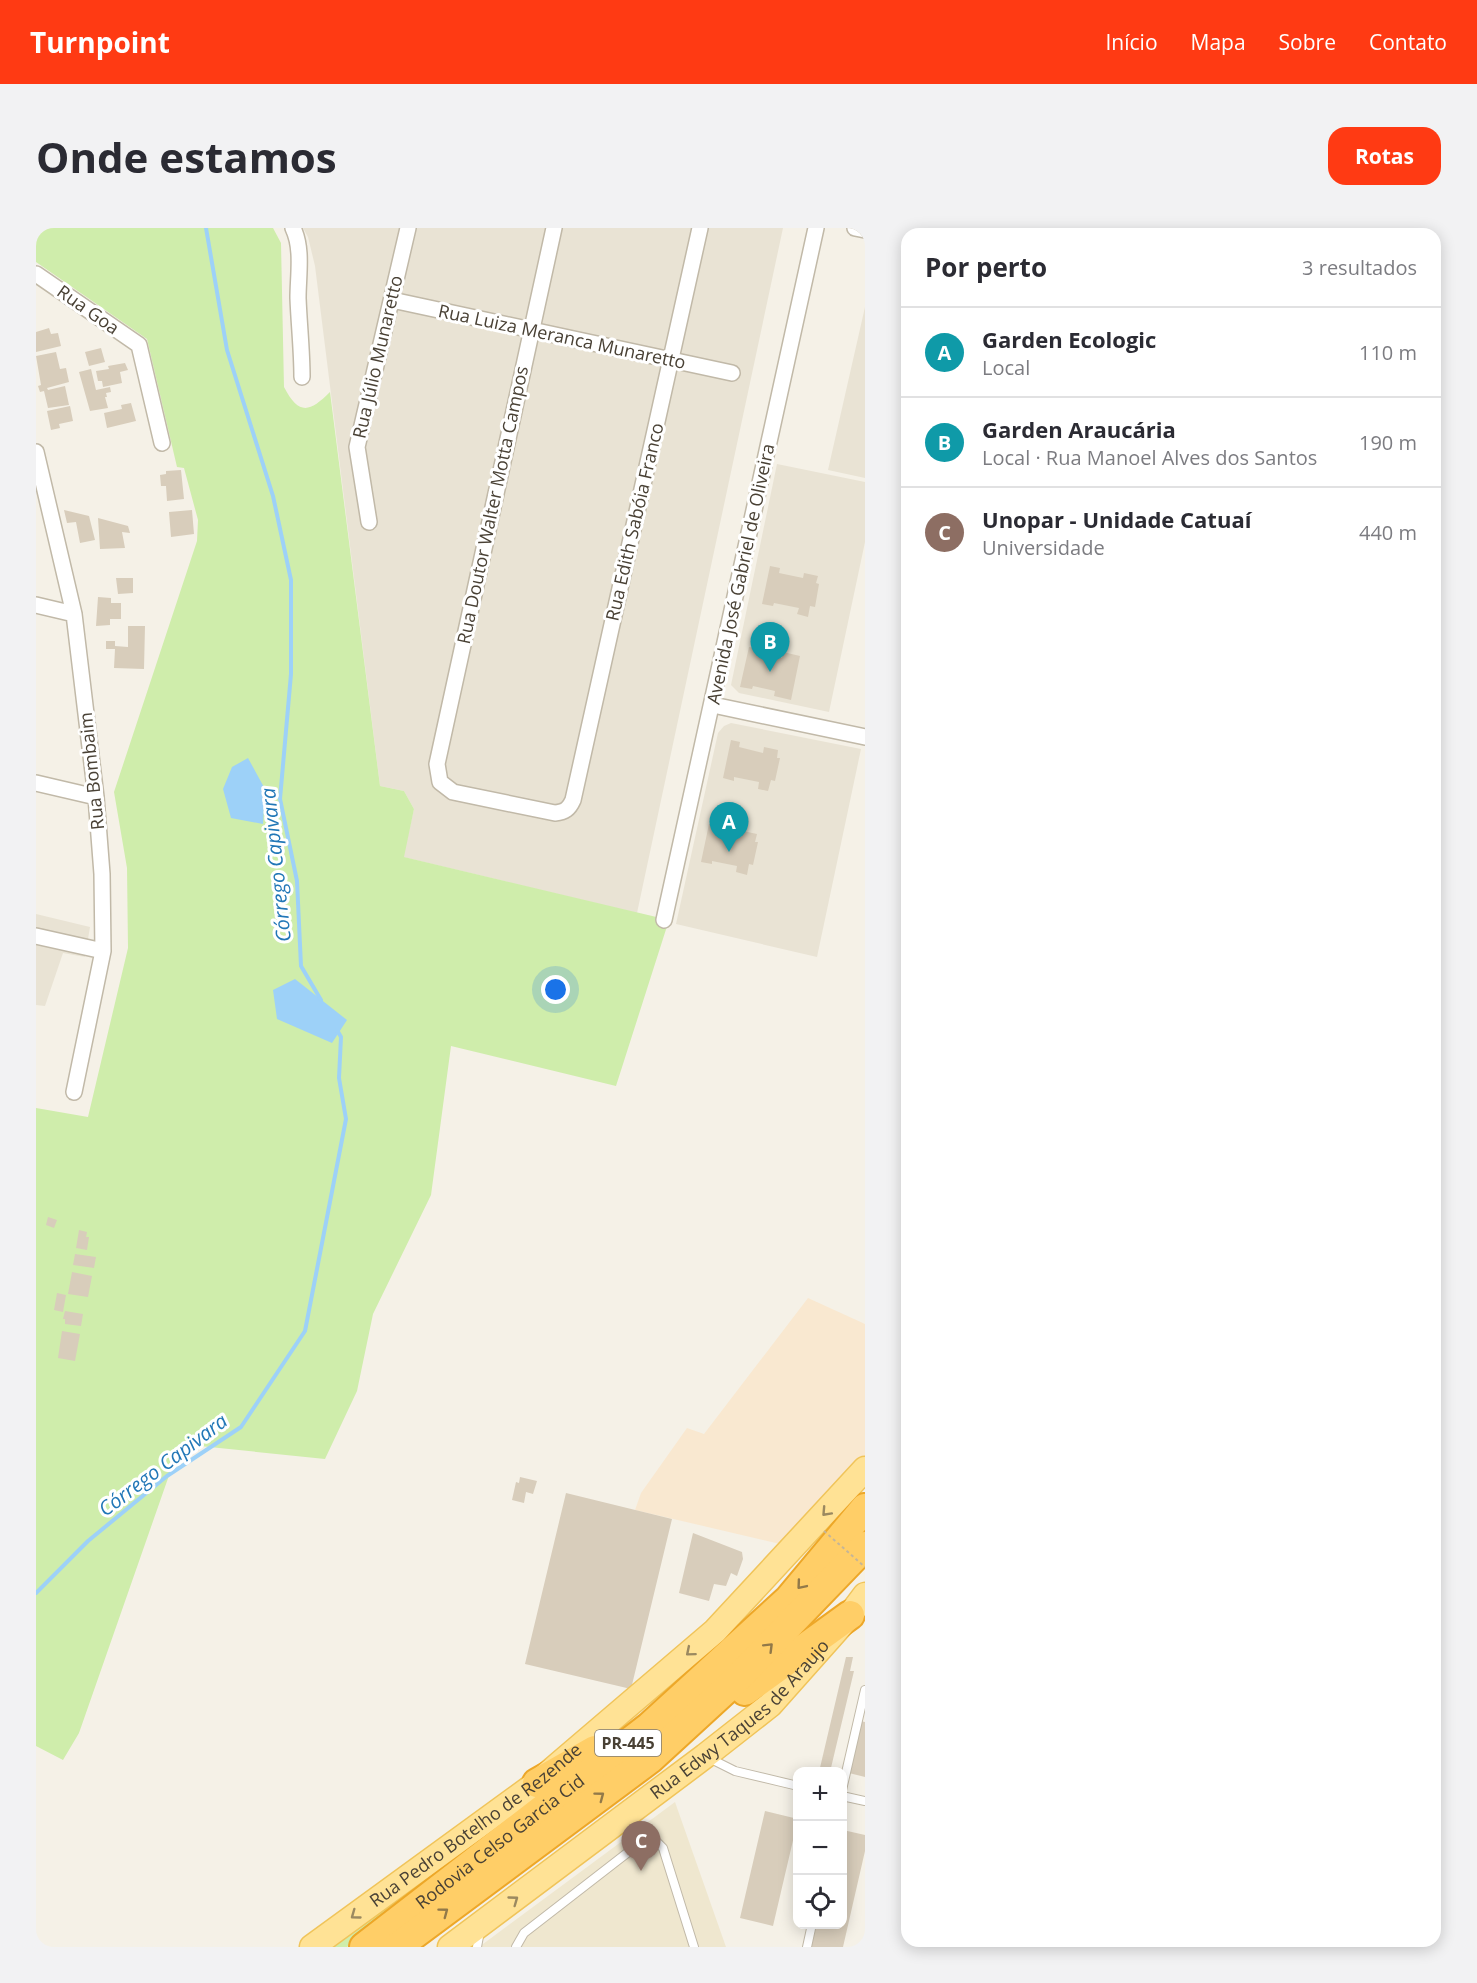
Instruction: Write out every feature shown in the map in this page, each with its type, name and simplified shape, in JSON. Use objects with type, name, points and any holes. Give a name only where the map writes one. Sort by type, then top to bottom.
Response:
[{"type":"highway","name":"Rodovia Celso Garcia Cid","points":[[364,1947],[649,1726],[789,1599],[865,1508]]},
{"type":"highway","name":"Rodovia Celso Garcia Cid","points":[[396,1947],[650,1759],[774,1643],[865,1546]]},
{"type":"highway","points":[[650,1759],[857,1605]]},
{"type":"highway","points":[[537,1783],[665,1711]]},
{"type":"main road","name":"Rua Pedro Botelho de Rezende","points":[[312,1947],[537,1783],[715,1631],[865,1469]]},
{"type":"main road","name":"Rua Edwy Taques de Araujo","points":[[450,1947],[770,1705],[857,1605]]},
{"type":"street","points":[[293,228],[299,255],[298,297],[302,377]]},
{"type":"street","name":"Rua Júlio Munaretto","points":[[369,522],[357,447],[408,228]]},
{"type":"street","name":"Rua Doutor Walter Motta Campos","points":[[554,228],[437,764],[440,782],[453,792],[547,812],[563,812]]},
{"type":"street","name":"Rua Edith Sabóia Franco","points":[[563,812],[570,807],[573,800],[700,228]]},
{"type":"street","name":"Avenida José Gabriel de Oliveira","points":[[664,920],[816,228]]},
{"type":"street","points":[[855,228],[865,230]]},
{"type":"street","name":"Rua Goa","points":[[36,274],[139,345],[162,443]]},
{"type":"street","name":"Rua Luiza Meranca Munaretto","points":[[392,300],[732,373]]},
{"type":"street","name":"Rua Bombaim","points":[[36,452],[74,614],[96,797],[102,874],[103,951],[74,1092]]},
{"type":"street","points":[[36,605],[74,614]]},
{"type":"street","points":[[712,705],[865,737]]},
{"type":"street","points":[[36,783],[96,797]]},
{"type":"street","points":[[36,936],[103,951]]},
{"type":"lane","points":[[847,1772],[865,1690]]},
{"type":"lane","points":[[705,1756],[735,1772],[793,1785]]},
{"type":"lane","points":[[847,1797],[865,1801]]},
{"type":"lane","points":[[516,1947],[524,1933],[640,1843],[650,1840],[656,1840],[663,1848],[694,1947]]},
{"type":"lane","points":[[477,1947],[482,1924]]},
{"type":"lane","points":[[807,1947],[811,1929]]},
{"type":"path","points":[[824,1531],[865,1567]]},
{"type":"shaded area","points":[[303,228],[783,228],[637,913],[403,857],[414,809],[404,791],[380,786],[315,266],[308,237]]},
{"type":"shaded area","points":[[865,307],[865,478],[828,470]]},
{"type":"shaded area","points":[[777,464],[865,482],[865,542],[829,712],[739,693],[731,685]]},
{"type":"shaded area","points":[[731,723],[861,749],[817,957],[676,924],[718,733],[724,726]]},
{"type":"shaded area","points":[[36,914],[90,927],[85,957],[63,953],[45,1006],[36,1005]]},
{"type":"shaded area","points":[[808,1298],[865,1324],[865,1458],[793,1547],[635,1510],[641,1493],[687,1428],[704,1434]]},
{"type":"shaded area","points":[[675,1802],[726,1947],[479,1947]]},
{"type":"green space","points":[[36,228],[273,228],[281,243],[284,387],[295,403],[305,408],[316,404],[330,392],[380,786],[404,791],[414,809],[404,857],[669,920],[616,1086],[451,1046],[431,1195],[373,1314],[357,1391],[325,1459],[180,1444],[79,1733],[63,1760],[36,1746],[36,1108],[88,1117],[128,948],[127,868],[114,792],[197,541],[198,520],[184,468],[177,467],[147,339],[36,262]]},
{"type":"green space","points":[[518,1807],[514,1827],[347,1947],[327,1947]]},
{"type":"water","points":[[248,758],[265,789],[263,824],[231,818],[223,789],[232,767]]},
{"type":"water","points":[[295,979],[347,1020],[332,1043],[277,1019],[273,990]]},
{"type":"building","points":[[49,328],[51,334],[58,333],[61,346],[36,352],[36,332]]},
{"type":"building","points":[[101,348],[105,362],[89,366],[85,352]]},
{"type":"building","points":[[56,352],[60,369],[66,368],[69,382],[47,388],[48,390],[65,386],[69,405],[48,408],[44,391],[40,392],[38,386],[41,385],[36,356]]},
{"type":"building","points":[[125,363],[128,370],[120,372],[122,383],[103,387],[102,381],[98,381],[96,371]]},
{"type":"building","points":[[91,369],[96,390],[110,387],[111,392],[106,393],[107,397],[105,397],[108,408],[90,411],[79,372]]},
{"type":"building","points":[[131,403],[136,421],[107,428],[104,413],[122,409],[121,405]]},
{"type":"building","points":[[70,406],[73,421],[59,424],[60,428],[51,430],[47,411]]},
{"type":"building","points":[[181,470],[184,499],[167,501],[166,486],[161,486],[160,475],[166,474],[166,471]]},
{"type":"building","points":[[64,510],[89,516],[95,540],[80,543],[76,522],[67,523]]},
{"type":"building","points":[[192,510],[194,534],[171,537],[169,512]]},
{"type":"building","points":[[98,518],[128,526],[130,533],[122,532],[125,548],[100,549]]},
{"type":"building","points":[[770,566],[780,568],[779,573],[803,578],[804,573],[818,576],[815,607],[810,606],[808,617],[797,614],[799,608],[774,603],[773,606],[762,604]]},
{"type":"building","points":[[116,578],[133,578],[133,593],[118,594]]},
{"type":"building","points":[[98,597],[111,598],[111,603],[121,603],[121,619],[110,619],[110,625],[96,626]]},
{"type":"building","points":[[128,626],[145,626],[144,669],[114,668],[115,649],[106,649],[106,641],[115,641],[115,646],[128,647]]},
{"type":"building","points":[[749,647],[760,649],[759,653],[782,658],[783,652],[800,656],[791,700],[774,696],[775,691],[753,686],[752,689],[740,687]]},
{"type":"building","points":[[731,740],[740,742],[739,747],[763,753],[764,747],[778,750],[777,758],[780,758],[775,781],[771,780],[768,791],[758,789],[759,782],[734,777],[734,781],[723,778]]},
{"type":"building","points":[[709,824],[718,826],[717,831],[741,837],[743,831],[757,834],[755,842],[758,842],[753,865],[749,864],[747,875],[736,872],[737,866],[712,861],[712,864],[701,862]]},
{"type":"building","points":[[48,1217],[57,1220],[54,1228],[46,1225]]},
{"type":"building","points":[[79,1230],[87,1232],[86,1237],[89,1237],[87,1250],[76,1248]]},
{"type":"building","points":[[75,1254],[96,1257],[94,1268],[73,1265]]},
{"type":"building","points":[[72,1272],[92,1276],[88,1297],[68,1294]]},
{"type":"building","points":[[57,1293],[66,1295],[63,1312],[54,1310]]},
{"type":"building","points":[[65,1311],[83,1314],[81,1326],[65,1324],[65,1319],[63,1319]]},
{"type":"building","points":[[62,1331],[80,1334],[75,1361],[58,1358]]},
{"type":"building","points":[[520,1477],[537,1481],[533,1494],[526,1492],[524,1503],[512,1500],[516,1482],[519,1483]]},
{"type":"building","points":[[566,1493],[672,1519],[631,1689],[525,1664]]},
{"type":"building","points":[[693,1533],[742,1552],[743,1559],[737,1576],[731,1573],[726,1586],[714,1584],[709,1601],[679,1593]]},
{"type":"building","points":[[846,1657],[853,1657],[850,1671],[854,1671],[831,1767],[820,1767]]},
{"type":"building","points":[[860,1721],[865,1722],[865,1777],[849,1773]]},
{"type":"building","points":[[765,1811],[793,1818],[793,1840],[773,1926],[740,1918]]},
{"type":"building","points":[[847,1831],[865,1835],[865,1851],[843,1947],[809,1947],[813,1929],[847,1929]]},
{"type":"waterway","name":"Córrego Capivara","points":[[206,228],[227,350],[273,496],[291,580],[291,674],[280,799],[297,881],[301,966],[321,1000]]},
{"type":"waterway","name":"Córrego Capivara","points":[[36,1593],[88,1541],[167,1476],[241,1427],[305,1331],[346,1119],[339,1078],[341,1037],[337,1030]]},
{"type":"place","name":"Garden Araucária","points":[[770,672]]},
{"type":"place","name":"Garden Ecologic","points":[[729,852]]},
{"type":"place","name":"Unopar - Unidade Catuaí","points":[[641,1871]]}]
